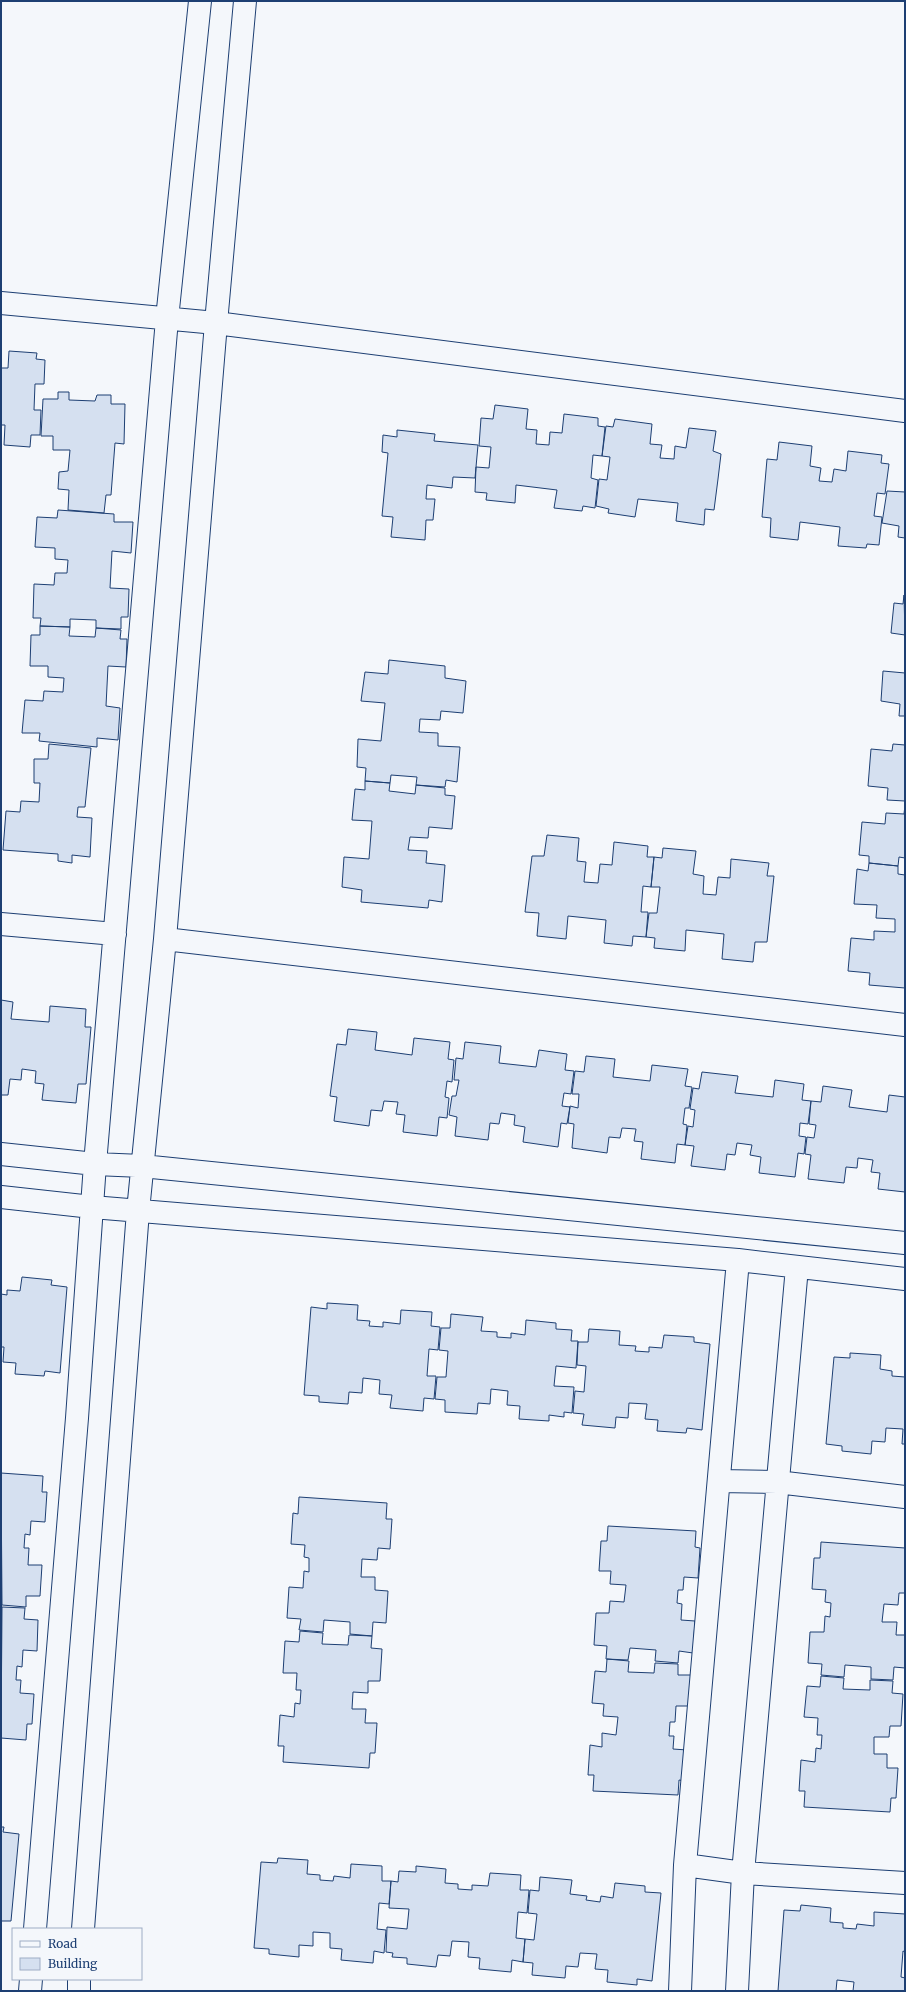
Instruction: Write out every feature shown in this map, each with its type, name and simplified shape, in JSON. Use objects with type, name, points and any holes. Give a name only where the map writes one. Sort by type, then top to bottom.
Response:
[{"type":"street","points":[[35,1928],[77,1418],[95,1164],[167,319],[200,1]]},
{"type":"street","points":[[83,1928],[138,1211],[165,939],[216,323],[245,1]]},
{"type":"street","points":[[1,303],[216,323],[905,411]]},
{"type":"street","points":[[1,924],[115,934]]},
{"type":"street","points":[[165,939],[905,1025]]},
{"type":"street","points":[[1,1154],[95,1164],[142,1166],[905,1243]]},
{"type":"street","points":[[1,1197],[138,1211],[738,1260],[905,1279]]},
{"type":"street","points":[[680,1991],[686,1865],[738,1260]]},
{"type":"street","points":[[737,1991],[743,1873],[797,1267]]},
{"type":"street","points":[[719,1481],[777,1482],[905,1497]]},
{"type":"street","points":[[686,1865],[743,1873],[905,1883]]},
{"type":"street","points":[[30,1991],[31,1980]]},
{"type":"street","points":[[78,1991],[80,1980]]},
{"type":"building","points":[[9,351],[37,353],[36,359],[45,360],[44,384],[35,384],[34,410],[41,410],[40,435],[31,435],[30,447],[4,445],[5,425],[1,425],[1,368],[8,368]]},
{"type":"building","points":[[58,392],[69,392],[69,400],[95,401],[97,395],[111,395],[111,404],[125,404],[124,444],[115,443],[111,495],[106,495],[104,513],[68,510],[69,490],[58,489],[59,472],[68,471],[70,450],[53,450],[53,436],[41,436],[43,399],[58,399]]},
{"type":"building","points":[[495,405],[528,409],[526,429],[537,430],[536,444],[549,445],[550,432],[562,433],[564,414],[598,418],[598,426],[605,427],[602,456],[593,455],[591,478],[598,480],[595,508],[583,506],[582,511],[554,508],[557,490],[516,485],[515,503],[486,500],[487,493],[475,492],[476,467],[489,468],[491,447],[479,446],[481,418],[493,419]]},
{"type":"building","points":[[615,419],[652,424],[650,444],[662,445],[660,458],[674,459],[675,446],[686,448],[689,428],[716,431],[713,451],[721,454],[718,479],[714,510],[705,509],[704,525],[676,521],[678,503],[638,499],[635,517],[608,513],[609,509],[596,506],[599,479],[607,480],[610,457],[602,456],[606,426],[613,427]]},
{"type":"building","points":[[397,430],[435,434],[434,441],[478,445],[475,478],[453,477],[452,488],[427,485],[426,499],[435,499],[433,520],[426,520],[425,540],[391,537],[393,517],[382,516],[388,453],[382,452],[383,435],[397,437]]},
{"type":"building","points":[[779,442],[812,446],[810,466],[821,468],[819,481],[832,482],[834,469],[846,471],[848,451],[882,455],[881,463],[889,464],[885,494],[877,493],[874,516],[882,517],[879,545],[867,544],[866,548],[838,546],[840,527],[800,522],[798,540],[770,537],[771,518],[762,517],[767,459],[777,460]]},
{"type":"building","points":[[887,491],[905,492],[905,538],[898,537],[899,526],[882,523]]},
{"type":"building","points":[[58,510],[114,514],[114,522],[133,522],[131,553],[112,551],[110,588],[129,589],[128,617],[121,617],[121,629],[96,628],[96,620],[70,619],[70,627],[40,626],[41,618],[33,618],[34,584],[54,585],[55,573],[67,573],[68,560],[55,559],[55,548],[35,547],[37,517],[57,518]]},
{"type":"building","points":[[904,595],[905,635],[891,633],[894,603],[903,604]]},
{"type":"building","points":[[40,626],[70,627],[69,636],[95,637],[96,628],[121,630],[120,639],[127,639],[126,667],[108,666],[106,706],[120,708],[118,740],[97,738],[97,747],[39,741],[40,733],[22,733],[25,700],[43,701],[44,691],[63,692],[64,678],[48,677],[48,666],[30,666],[31,635],[40,635]]},
{"type":"building","points":[[389,660],[445,666],[445,678],[466,681],[463,713],[441,711],[440,720],[420,719],[419,732],[438,733],[438,746],[460,747],[457,782],[446,780],[445,787],[416,785],[417,777],[391,775],[390,783],[365,781],[366,768],[357,767],[358,739],[381,741],[385,703],[361,701],[365,672],[388,674]]},
{"type":"building","points":[[883,671],[905,673],[905,716],[899,716],[900,704],[881,701]]},
{"type":"building","points":[[49,744],[91,748],[85,807],[78,807],[77,817],[92,818],[90,857],[72,855],[72,863],[58,861],[58,854],[3,850],[6,811],[20,812],[21,801],[39,802],[40,783],[34,783],[34,759],[48,759]]},
{"type":"building","points":[[893,744],[905,745],[905,801],[887,800],[888,788],[868,786],[871,749],[892,751]]},
{"type":"building","points":[[365,781],[390,783],[389,791],[415,794],[416,785],[445,788],[445,795],[455,796],[452,829],[429,827],[428,838],[410,837],[408,850],[427,851],[426,863],[445,865],[442,902],[429,900],[428,908],[361,902],[362,890],[342,887],[344,857],[369,859],[372,821],[352,820],[355,789],[365,790]]},
{"type":"building","points":[[905,805],[905,858],[899,857],[898,866],[869,863],[869,856],[859,855],[862,822],[885,824],[886,813],[904,814]]},
{"type":"building","points":[[547,835],[579,838],[577,861],[586,862],[584,882],[598,883],[600,864],[612,865],[614,842],[648,846],[647,857],[654,857],[651,887],[643,886],[641,912],[648,912],[646,937],[633,936],[632,946],[604,943],[606,920],[568,916],[566,939],[537,936],[539,913],[525,912],[532,856],[544,856]]},
{"type":"building","points":[[663,848],[696,851],[693,874],[704,876],[703,894],[716,895],[718,877],[730,878],[731,859],[769,863],[767,876],[774,876],[767,942],[755,942],[753,962],[722,959],[724,934],[686,930],[685,951],[654,948],[655,938],[646,937],[649,913],[657,913],[660,887],[651,887],[654,857],[662,858]]},
{"type":"building","points":[[869,863],[898,866],[898,874],[905,875],[905,988],[869,985],[870,973],[848,971],[851,938],[874,940],[874,931],[895,932],[895,919],[876,918],[877,905],[854,904],[857,869],[868,871]]},
{"type":"building","points":[[1,1000],[13,1002],[11,1019],[49,1022],[50,1006],[86,1009],[85,1027],[91,1027],[86,1084],[78,1084],[76,1103],[42,1100],[44,1084],[35,1083],[36,1071],[22,1069],[21,1080],[10,1079],[8,1095],[1,1095]]},
{"type":"building","points":[[348,1029],[377,1032],[375,1050],[412,1055],[414,1038],[450,1042],[448,1059],[454,1060],[452,1082],[447,1081],[445,1097],[449,1098],[447,1118],[439,1117],[437,1136],[403,1132],[405,1115],[396,1114],[398,1102],[384,1101],[382,1111],[371,1110],[369,1126],[334,1121],[337,1097],[330,1096],[337,1044],[346,1045]]},
{"type":"building","points":[[465,1042],[501,1046],[499,1063],[536,1067],[539,1050],[567,1054],[565,1070],[574,1071],[571,1094],[564,1093],[562,1106],[570,1107],[567,1124],[561,1123],[558,1147],[523,1142],[525,1127],[514,1125],[515,1115],[501,1113],[499,1124],[490,1123],[488,1140],[455,1136],[457,1117],[449,1115],[452,1096],[456,1096],[459,1080],[454,1080],[456,1058],[463,1059]]},
{"type":"building","points":[[586,1056],[615,1059],[613,1077],[650,1081],[652,1065],[688,1069],[685,1086],[692,1087],[689,1108],[685,1108],[683,1124],[687,1125],[685,1145],[677,1144],[675,1163],[641,1159],[643,1142],[634,1141],[636,1129],[622,1128],[620,1138],[609,1137],[607,1153],[572,1148],[574,1124],[568,1123],[570,1106],[578,1108],[579,1094],[572,1094],[575,1071],[584,1072]]},
{"type":"building","points":[[702,1072],[738,1076],[735,1093],[773,1097],[775,1080],[804,1084],[802,1100],[811,1101],[808,1124],[800,1123],[799,1136],[806,1137],[804,1154],[798,1153],[795,1177],[759,1173],[761,1157],[750,1155],[752,1145],[737,1143],[735,1155],[727,1154],[725,1170],[691,1166],[694,1146],[685,1145],[688,1126],[693,1127],[695,1110],[690,1109],[693,1088],[699,1089]]},
{"type":"building","points":[[823,1086],[852,1090],[849,1107],[887,1112],[889,1095],[905,1097],[905,1192],[878,1189],[880,1173],[871,1172],[873,1160],[858,1158],[857,1168],[846,1167],[844,1183],[808,1179],[811,1155],[805,1154],[807,1137],[814,1138],[816,1125],[809,1124],[811,1101],[821,1102]]},
{"type":"building","points":[[22,1277],[52,1280],[51,1285],[67,1287],[60,1373],[45,1371],[44,1376],[15,1374],[16,1363],[3,1362],[4,1347],[1,1347],[1,1294],[7,1295],[7,1290],[20,1291]]},
{"type":"building","points":[[327,1303],[358,1305],[357,1320],[370,1321],[369,1326],[383,1327],[383,1322],[400,1324],[401,1310],[432,1312],[431,1326],[440,1327],[438,1350],[429,1349],[427,1376],[436,1376],[434,1399],[424,1398],[423,1411],[390,1408],[392,1395],[379,1394],[380,1380],[363,1378],[362,1393],[349,1392],[348,1404],[319,1402],[319,1396],[304,1395],[311,1307],[327,1309]]},
{"type":"building","points":[[451,1314],[483,1317],[481,1331],[497,1332],[497,1337],[511,1338],[511,1333],[525,1335],[526,1320],[556,1323],[556,1329],[572,1330],[571,1341],[578,1341],[576,1368],[556,1366],[554,1386],[574,1387],[572,1413],[564,1412],[564,1417],[549,1415],[549,1421],[519,1419],[520,1406],[507,1405],[508,1391],[491,1389],[490,1404],[478,1403],[477,1414],[445,1412],[445,1400],[435,1399],[437,1377],[446,1377],[448,1351],[439,1350],[441,1328],[450,1328]]},
{"type":"building","points":[[589,1329],[620,1331],[619,1345],[636,1346],[635,1351],[649,1352],[649,1347],[662,1348],[664,1335],[694,1337],[694,1342],[710,1344],[702,1430],[687,1428],[686,1433],[657,1431],[658,1420],[645,1419],[647,1404],[629,1403],[628,1418],[616,1417],[615,1428],[582,1425],[584,1414],[573,1413],[575,1391],[584,1392],[586,1366],[577,1365],[578,1342],[588,1342]]},
{"type":"building","points":[[850,1353],[881,1355],[880,1369],[892,1371],[892,1376],[905,1377],[905,1444],[902,1444],[903,1429],[886,1428],[885,1442],[872,1441],[871,1454],[842,1451],[842,1446],[826,1444],[834,1357],[850,1358]]},
{"type":"building","points":[[1,1473],[43,1476],[42,1492],[47,1492],[45,1522],[31,1521],[30,1535],[25,1534],[24,1548],[29,1548],[28,1565],[42,1565],[40,1596],[26,1596],[26,1607],[2,1605]]},
{"type":"building","points":[[299,1497],[387,1503],[386,1519],[392,1519],[390,1549],[378,1548],[377,1560],[362,1559],[361,1577],[375,1577],[375,1590],[388,1591],[386,1623],[373,1622],[372,1636],[350,1634],[350,1622],[324,1620],[323,1632],[299,1630],[301,1619],[287,1618],[289,1587],[303,1588],[304,1571],[309,1572],[309,1558],[304,1557],[305,1545],[291,1544],[293,1513],[298,1514]]},
{"type":"building","points":[[608,1526],[696,1531],[695,1547],[700,1548],[698,1578],[684,1577],[683,1590],[678,1590],[677,1603],[682,1604],[681,1620],[695,1621],[693,1653],[679,1651],[678,1663],[655,1661],[656,1650],[630,1648],[628,1660],[606,1659],[607,1646],[594,1645],[596,1613],[609,1613],[610,1601],[624,1602],[626,1585],[610,1584],[611,1571],[599,1571],[601,1541],[607,1541]]},
{"type":"building","points":[[821,1542],[905,1548],[905,1593],[899,1593],[898,1605],[884,1604],[882,1622],[897,1622],[896,1635],[905,1635],[905,1668],[894,1667],[893,1680],[871,1679],[871,1667],[845,1665],[844,1677],[821,1675],[822,1664],[808,1663],[810,1632],[824,1632],[825,1616],[830,1617],[831,1603],[825,1602],[826,1590],[812,1589],[814,1558],[820,1558]]},
{"type":"building","points":[[2,1607],[25,1608],[24,1619],[38,1620],[37,1651],[23,1650],[22,1667],[17,1666],[16,1680],[21,1680],[20,1693],[34,1694],[32,1724],[27,1724],[26,1740],[1,1738]]},
{"type":"building","points":[[300,1631],[323,1633],[322,1644],[348,1645],[349,1635],[372,1636],[371,1648],[382,1649],[380,1681],[368,1681],[368,1693],[353,1692],[352,1709],[366,1709],[365,1723],[377,1723],[375,1753],[370,1753],[369,1768],[283,1762],[284,1746],[278,1746],[280,1715],[294,1717],[295,1703],[300,1704],[301,1690],[296,1690],[297,1673],[283,1673],[285,1641],[299,1642]]},
{"type":"building","points":[[607,1659],[629,1661],[628,1672],[654,1673],[655,1663],[678,1664],[678,1675],[692,1675],[689,1706],[676,1706],[675,1722],[670,1722],[669,1736],[674,1736],[673,1749],[687,1750],[685,1781],[679,1780],[678,1795],[593,1791],[594,1775],[588,1775],[590,1745],[602,1747],[602,1733],[616,1735],[618,1717],[603,1716],[604,1704],[592,1703],[595,1671],[606,1672]]},
{"type":"building","points":[[821,1676],[844,1678],[843,1689],[870,1690],[870,1680],[893,1681],[892,1693],[903,1694],[901,1726],[890,1726],[889,1737],[874,1737],[874,1754],[887,1754],[887,1768],[898,1768],[896,1798],[891,1798],[890,1812],[804,1807],[805,1791],[799,1791],[801,1760],[815,1762],[816,1748],[821,1749],[822,1735],[817,1735],[818,1718],[804,1717],[807,1686],[820,1687]]},
{"type":"building","points":[[1,1827],[4,1827],[3,1832],[19,1834],[11,1921],[1,1921]]},
{"type":"building","points":[[278,1858],[308,1860],[307,1874],[320,1875],[320,1880],[333,1881],[334,1876],[350,1878],[351,1864],[382,1866],[382,1881],[391,1881],[389,1904],[379,1903],[377,1929],[386,1930],[384,1953],[374,1951],[373,1963],[341,1960],[342,1949],[330,1948],[330,1933],[313,1932],[313,1946],[299,1945],[299,1957],[269,1954],[269,1949],[254,1948],[261,1862],[277,1863]]},
{"type":"building","points":[[416,1866],[446,1869],[445,1883],[458,1884],[458,1889],[472,1890],[472,1885],[488,1886],[490,1873],[521,1875],[520,1890],[529,1890],[527,1913],[518,1912],[516,1938],[525,1939],[523,1962],[512,1960],[511,1972],[479,1969],[480,1958],[468,1957],[469,1942],[452,1941],[450,1956],[438,1955],[436,1967],[407,1964],[407,1958],[392,1957],[393,1953],[386,1952],[387,1927],[407,1929],[409,1909],[389,1908],[391,1881],[398,1882],[399,1871],[416,1872]]},
{"type":"building","points":[[540,1877],[572,1880],[570,1894],[587,1896],[586,1900],[600,1902],[601,1896],[613,1898],[615,1883],[645,1886],[645,1892],[661,1893],[652,1981],[637,1979],[637,1985],[607,1982],[608,1970],[595,1969],[597,1954],[580,1953],[578,1967],[566,1966],[565,1978],[532,1975],[533,1963],[523,1962],[525,1939],[534,1940],[537,1914],[528,1913],[530,1890],[539,1891]]},
{"type":"building","points":[[801,1905],[831,1908],[830,1922],[843,1923],[843,1928],[856,1929],[857,1924],[874,1926],[874,1912],[905,1914],[905,1952],[903,1951],[901,1977],[905,1978],[905,1991],[853,1991],[854,1982],[837,1980],[836,1991],[778,1991],[784,1910],[800,1911]]}]
